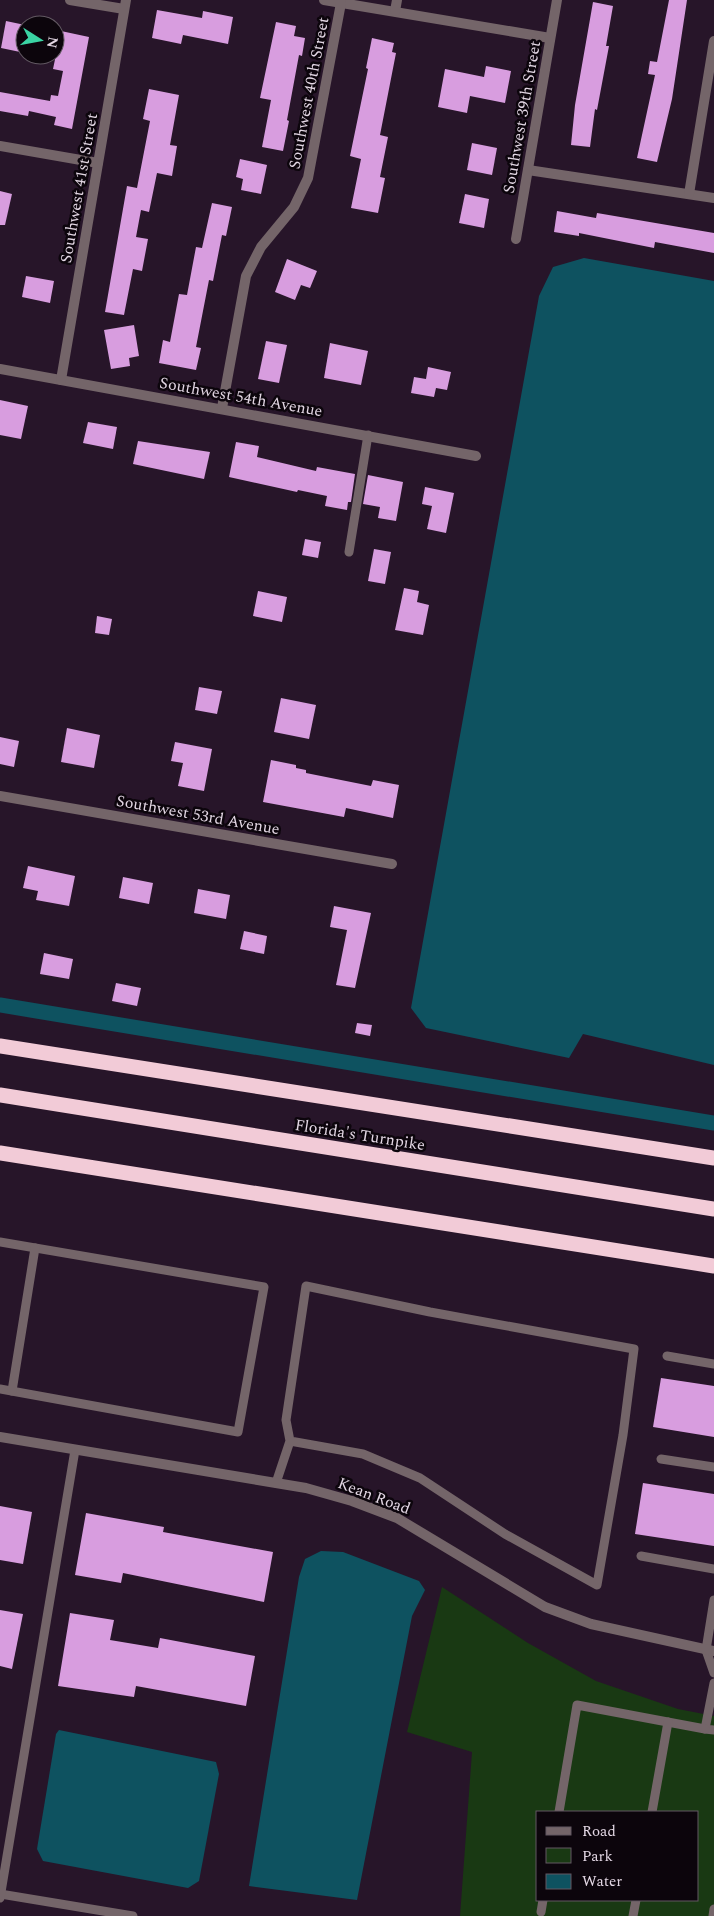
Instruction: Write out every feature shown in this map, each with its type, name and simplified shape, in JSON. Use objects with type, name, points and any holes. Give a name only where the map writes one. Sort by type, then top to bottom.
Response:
[{"type":"highway","points":[[0,1046],[714,1158]]},
{"type":"highway","name":"Florida's Turnpike","points":[[0,1094],[714,1209]]},
{"type":"highway","points":[[0,1153],[714,1266]]},
{"type":"street","points":[[70,0],[125,5]]},
{"type":"street","points":[[324,0],[550,38]]},
{"type":"street","points":[[395,11],[397,0]]},
{"type":"street","name":"Southwest 39th Street","points":[[516,239],[557,0]]},
{"type":"street","name":"Southwest 40th Street","points":[[222,408],[246,276],[261,247],[294,207],[308,178],[341,3]]},
{"type":"street","name":"Southwest 41st Street","points":[[60,380],[125,5]]},
{"type":"street","points":[[689,194],[714,41]]},
{"type":"street","points":[[0,146],[98,163]]},
{"type":"street","points":[[528,170],[714,198]]},
{"type":"street","name":"Southwest 54th Avenue","points":[[0,369],[222,408],[476,456]]},
{"type":"street","name":"Southwest 53rd Avenue","points":[[0,796],[392,864]]},
{"type":"street","name":"Kean Road","points":[[0,1437],[306,1488],[352,1501],[397,1518],[545,1607],[591,1624],[710,1651]]},
{"type":"lane","points":[[349,552],[368,435]]},
{"type":"lane","points":[[0,1242],[264,1287],[238,1432],[0,1389]]},
{"type":"lane","points":[[12,1391],[36,1248]]},
{"type":"lane","points":[[276,1483],[290,1441],[286,1420],[306,1286],[430,1312],[634,1348],[623,1435],[597,1585],[505,1534],[420,1478],[363,1454],[290,1441]]},
{"type":"lane","points":[[668,1356],[714,1364]]},
{"type":"lane","points":[[75,1450],[0,1896],[133,1916]]},
{"type":"lane","points":[[661,1459],[714,1468]]},
{"type":"lane","points":[[641,1556],[714,1569]]},
{"type":"lane","points":[[714,1600],[710,1651],[714,1673]]},
{"type":"lane","points":[[558,1811],[578,1706],[709,1729],[714,1683]]},
{"type":"lane","points":[[652,1811],[668,1722]]},
{"type":"lane","points":[[541,1912],[543,1901]]},
{"type":"lane","points":[[633,1916],[636,1901]]},
{"type":"lane","points":[[713,1916],[714,1909]]},
{"type":"green space","points":[[442,1587],[528,1643],[596,1681],[678,1709],[714,1716],[714,1916],[460,1916],[472,1752],[407,1732]]},
{"type":"water","points":[[584,258],[714,281],[714,1065],[583,1034],[569,1058],[426,1028],[411,1008],[539,296],[553,267]]},
{"type":"water","points":[[321,1551],[343,1552],[419,1581],[425,1590],[412,1616],[357,1900],[249,1886],[299,1577],[305,1559]]},
{"type":"water","points":[[59,1730],[216,1762],[219,1774],[199,1881],[188,1888],[43,1861],[37,1849],[56,1734]]},
{"type":"building","points":[[669,0],[687,0],[672,99],[657,162],[637,158],[655,75],[648,74],[650,61],[657,62]]},
{"type":"building","points":[[593,2],[613,6],[606,46],[609,46],[597,110],[595,109],[590,147],[571,145],[575,105]]},
{"type":"building","points":[[157,10],[202,18],[203,11],[233,17],[228,44],[183,35],[181,44],[152,38]]},
{"type":"building","points":[[6,21],[15,23],[15,51],[1,48]]},
{"type":"building","points":[[276,22],[296,26],[294,36],[305,38],[302,56],[299,55],[283,151],[262,147],[271,100],[260,98]]},
{"type":"building","points":[[65,32],[89,37],[72,129],[54,125],[56,117],[29,111],[28,116],[0,111],[0,92],[50,101],[51,95],[58,96],[63,71],[53,69],[54,65],[65,65]]},
{"type":"building","points":[[372,38],[394,43],[392,52],[396,53],[380,135],[388,137],[380,177],[385,178],[378,213],[351,208],[361,159],[350,156],[368,69],[366,68]]},
{"type":"building","points":[[486,66],[511,71],[505,103],[470,96],[467,113],[438,107],[445,69],[484,77]]},
{"type":"building","points":[[149,89],[179,95],[170,145],[177,146],[172,176],[157,173],[149,212],[141,210],[136,237],[148,239],[142,271],[133,269],[124,315],[105,312],[127,186],[137,188],[150,121],[143,119]]},
{"type":"building","points":[[472,143],[497,148],[492,175],[467,170]]},
{"type":"building","points":[[240,159],[267,165],[261,194],[241,190],[243,179],[236,177]]},
{"type":"building","points":[[0,191],[12,194],[5,225],[0,225]]},
{"type":"building","points":[[465,194],[489,199],[484,228],[459,223]]},
{"type":"building","points":[[212,203],[232,207],[226,236],[222,235],[213,281],[209,280],[196,347],[201,348],[196,370],[159,363],[163,340],[170,342],[179,294],[187,295],[196,247],[202,248]]},
{"type":"building","points":[[557,211],[596,218],[597,213],[714,233],[714,253],[655,242],[654,248],[579,233],[579,236],[554,232]]},
{"type":"building","points":[[287,259],[317,271],[310,288],[301,285],[295,300],[275,292]]},
{"type":"building","points":[[26,276],[54,281],[50,303],[22,297]]},
{"type":"building","points":[[134,325],[139,356],[129,358],[130,366],[111,369],[104,330]]},
{"type":"building","points":[[266,341],[287,345],[279,383],[258,379]]},
{"type":"building","points":[[330,343],[368,351],[361,385],[324,378]]},
{"type":"building","points":[[428,367],[451,372],[447,390],[436,388],[434,397],[411,393],[414,377],[426,379]]},
{"type":"building","points":[[0,400],[28,406],[21,439],[0,435]]},
{"type":"building","points":[[88,422],[117,427],[113,449],[83,443]]},
{"type":"building","points":[[138,441],[210,452],[204,479],[133,464]]},
{"type":"building","points":[[236,442],[259,446],[257,457],[316,471],[317,467],[355,474],[351,502],[348,502],[347,510],[325,506],[327,496],[298,490],[297,492],[229,477]]},
{"type":"building","points":[[368,475],[403,482],[396,521],[378,518],[380,507],[363,504]]},
{"type":"building","points":[[425,487],[454,493],[446,533],[427,529],[432,506],[422,504]]},
{"type":"building","points":[[305,539],[321,542],[318,558],[302,555]]},
{"type":"building","points":[[374,549],[391,552],[385,584],[368,581]]},
{"type":"building","points":[[404,588],[419,591],[417,602],[429,605],[423,635],[395,630]]},
{"type":"building","points":[[258,591],[287,597],[282,622],[253,616]]},
{"type":"building","points":[[97,616],[112,619],[109,635],[95,633]]},
{"type":"building","points":[[199,687],[222,691],[217,714],[195,710]]},
{"type":"building","points":[[281,698],[316,705],[309,739],[274,732]]},
{"type":"building","points":[[67,728],[100,735],[94,768],[61,762]]},
{"type":"building","points":[[0,737],[19,741],[14,767],[0,764]]},
{"type":"building","points":[[175,742],[212,749],[204,791],[178,786],[183,763],[171,761]]},
{"type":"building","points":[[271,760],[296,765],[296,768],[306,770],[306,773],[371,786],[373,780],[399,785],[393,818],[346,808],[344,817],[263,802]]},
{"type":"building","points":[[28,866],[75,876],[69,906],[36,900],[38,891],[23,888]]},
{"type":"building","points":[[123,877],[153,883],[149,904],[119,898]]},
{"type":"building","points":[[198,889],[230,895],[226,919],[194,913]]},
{"type":"building","points":[[334,906],[371,913],[355,988],[336,985],[347,930],[330,927]]},
{"type":"building","points":[[244,931],[267,936],[264,954],[240,949]]},
{"type":"building","points":[[44,953],[73,959],[69,979],[40,974]]},
{"type":"building","points":[[116,983],[141,988],[137,1006],[112,1001]]},
{"type":"building","points":[[357,1023],[372,1025],[370,1036],[355,1033]]},
{"type":"building","points":[[661,1378],[714,1386],[714,1437],[653,1427]]},
{"type":"building","points":[[643,1483],[714,1494],[714,1546],[635,1534]]},
{"type":"building","points":[[0,1506],[32,1512],[23,1564],[0,1560]]},
{"type":"building","points":[[86,1513],[164,1527],[163,1532],[273,1552],[264,1602],[123,1573],[121,1583],[75,1575]]},
{"type":"building","points":[[0,1610],[23,1614],[12,1669],[0,1666]]},
{"type":"building","points":[[70,1613],[114,1620],[110,1640],[158,1648],[160,1638],[255,1656],[246,1706],[136,1686],[134,1697],[58,1686]]},
{"type":"waterway","points":[[0,1005],[714,1123]]}]
